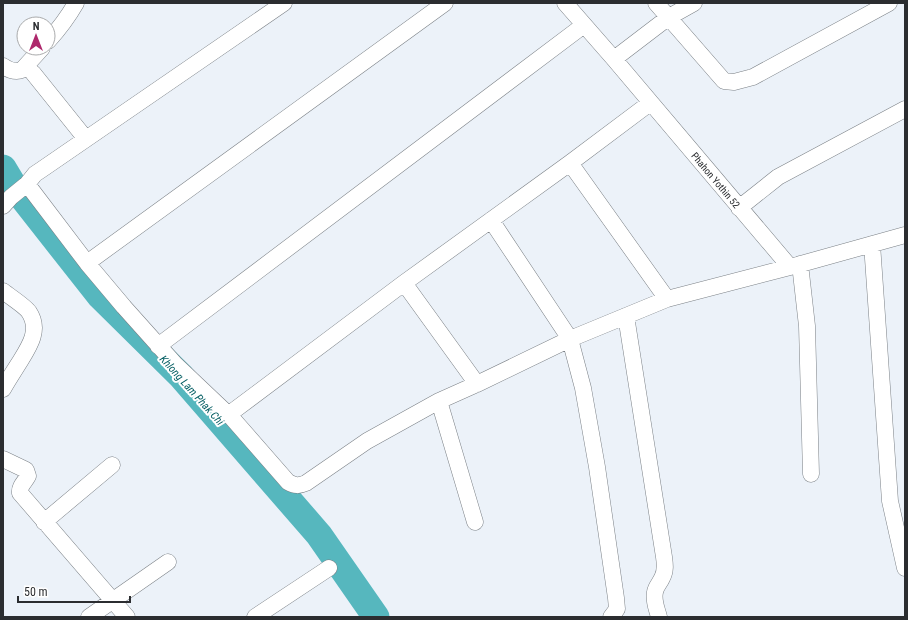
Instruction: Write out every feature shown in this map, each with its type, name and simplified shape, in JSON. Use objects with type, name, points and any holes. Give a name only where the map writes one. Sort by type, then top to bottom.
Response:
[{"type":"street","points":[[56,32],[76,3]]},
{"type":"street","points":[[284,3],[35,174],[16,194],[87,263],[158,346],[228,414],[288,482],[294,485],[300,486],[306,483],[367,441],[439,401],[570,339],[667,299],[905,235]]},
{"type":"street","points":[[87,263],[444,3]]},
{"type":"street","name":"Phahon Yothin 52","points":[[565,3],[739,208],[795,265]]},
{"type":"street","points":[[656,3],[724,81],[734,82],[753,77],[868,8],[890,3]]},
{"type":"street","points":[[614,59],[669,17],[694,3]]},
{"type":"street","points":[[158,346],[584,25]]},
{"type":"street","points":[[3,66],[18,72],[22,70],[35,56]]},
{"type":"street","points":[[33,73],[86,139]]},
{"type":"street","points":[[228,414],[650,103]]},
{"type":"street","points":[[739,208],[778,177],[905,109]]},
{"type":"street","points":[[570,163],[667,299]]},
{"type":"street","points":[[491,220],[570,339],[583,388],[597,467],[616,598],[617,609],[611,617]]},
{"type":"street","points":[[872,244],[890,501],[905,568]]},
{"type":"street","points":[[795,265],[807,326],[811,474]]},
{"type":"street","points":[[404,283],[477,384]]},
{"type":"street","points":[[3,291],[29,311],[33,320],[34,333],[31,344],[3,389]]},
{"type":"street","points":[[626,316],[664,556],[665,571],[663,578],[657,586],[655,594],[655,603],[659,617]]},
{"type":"street","points":[[439,401],[475,522]]},
{"type":"street","points":[[3,459],[26,470],[28,476],[20,488],[20,494],[127,617]]},
{"type":"street","points":[[44,522],[112,465]]},
{"type":"street","points":[[89,617],[168,562]]},
{"type":"street","points":[[255,617],[329,568]]},
{"type":"waterway","name":"Khlong Lam Phak Chi","points":[[3,168],[15,188],[100,296],[181,376],[319,535],[376,617]]}]
